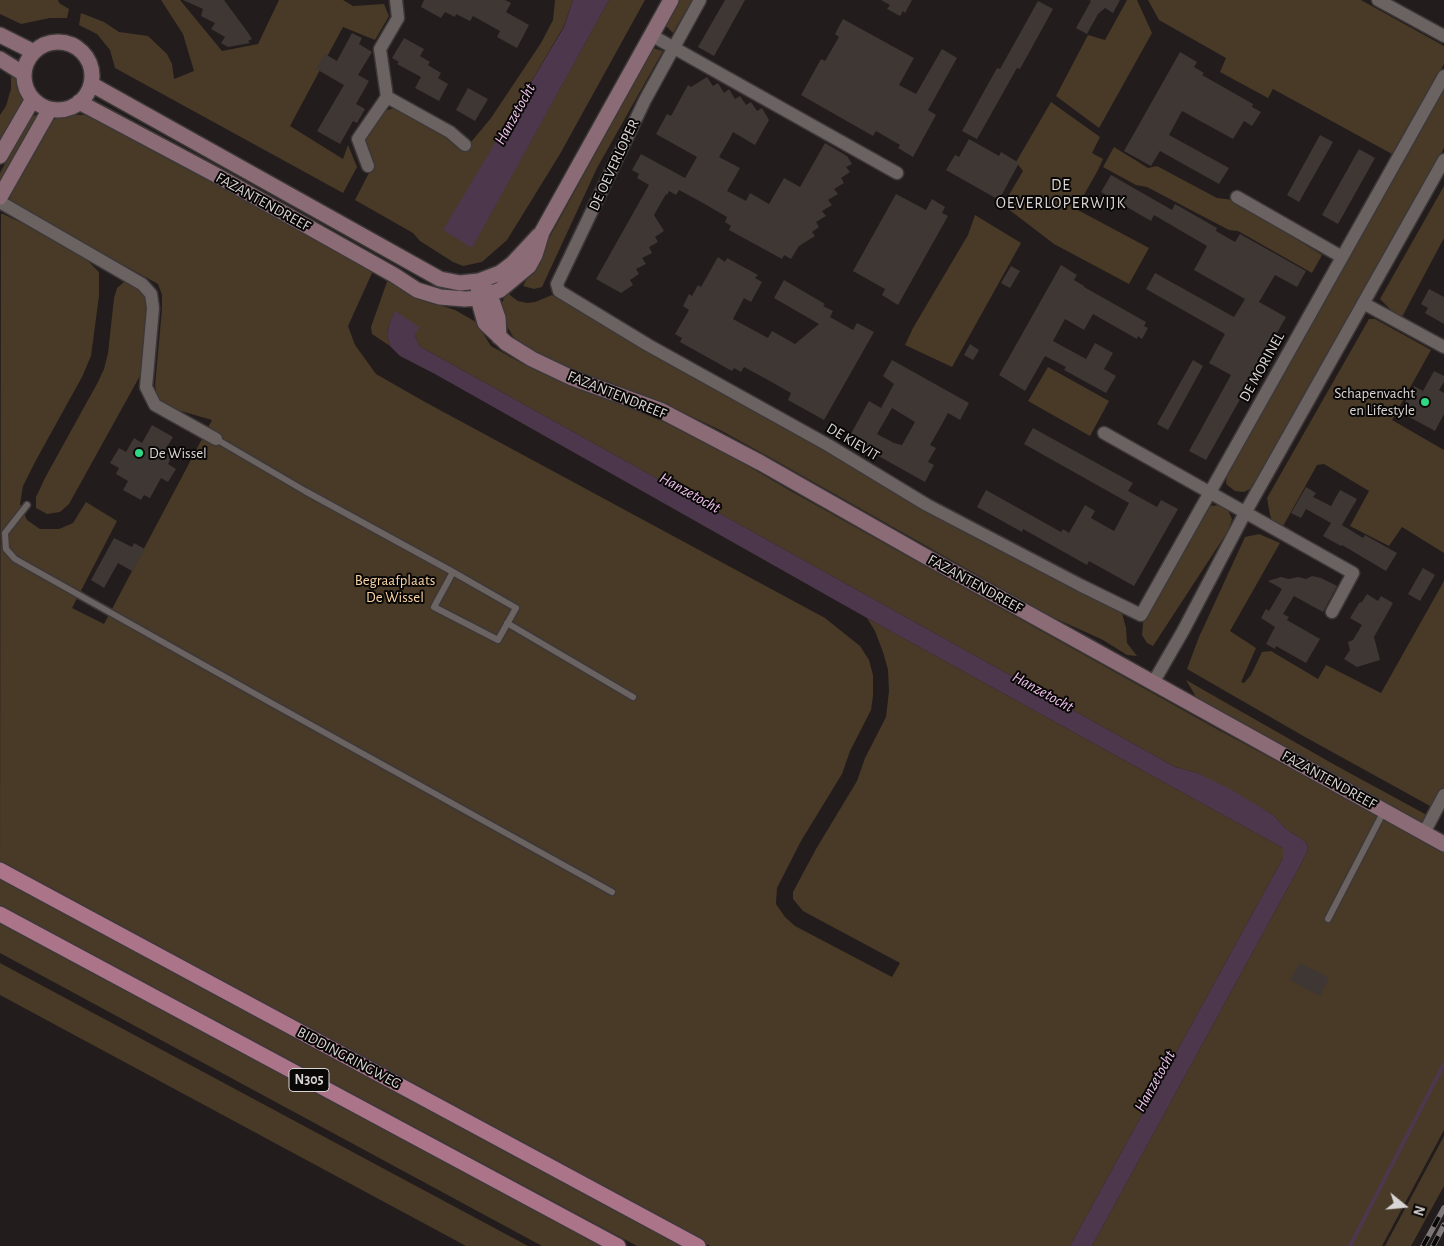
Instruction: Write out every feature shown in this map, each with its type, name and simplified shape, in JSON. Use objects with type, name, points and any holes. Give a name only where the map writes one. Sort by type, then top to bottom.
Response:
[{"type":"main road","name":"DE OEVERLOPER","points":[[484,296],[500,290],[529,266],[535,255],[542,232],[671,0]]},
{"type":"main road","points":[[0,35],[34,52]]},
{"type":"main road","points":[[56,42],[68,44],[79,50],[87,59],[91,71],[91,84],[87,94],[79,102],[66,109],[50,109],[33,99],[26,87],[24,74],[27,62],[34,52],[44,45],[56,42]]},
{"type":"main road","points":[[0,59],[24,74]]},
{"type":"main road","name":"FAZANTENDREEF","points":[[91,84],[440,279],[460,283],[479,281],[484,296],[498,318],[499,337],[532,359],[572,378],[660,410],[761,463],[1444,844]]},
{"type":"main road","points":[[0,156],[33,99]]},
{"type":"main road","name":"FAZANTENDREEF","points":[[79,102],[216,175],[386,270],[417,290],[440,297],[466,299],[484,296]]},
{"type":"main road","points":[[0,197],[50,109]]},
{"type":"main road","name":"DE OEVERLOPER","points":[[479,281],[500,273],[512,264],[542,232]]},
{"type":"main road","name":"BIDDINGRINGWEG","points":[[0,870],[698,1246]]},
{"type":"main road","name":"N305","points":[[0,914],[618,1246]]},
{"type":"street","points":[[368,166],[358,139],[386,97],[380,49],[398,18],[396,0]]},
{"type":"street","name":"DE OEVERLOPER","points":[[557,284],[645,100],[700,0]]},
{"type":"street","points":[[1378,0],[1444,36]]},
{"type":"street","points":[[651,35],[897,174]]},
{"type":"street","name":"DE MORINEL","points":[[1142,615],[1444,76]]},
{"type":"street","points":[[386,97],[450,132],[465,145]]},
{"type":"street","points":[[1153,683],[1245,513],[1444,160]]},
{"type":"street","points":[[1237,197],[1342,257]]},
{"type":"street","points":[[0,202],[142,284],[151,294],[153,308],[146,387],[154,405],[216,439]]},
{"type":"street","name":"DE KIEVIT","points":[[557,284],[560,291],[648,345],[828,445],[927,505],[1080,585],[1142,615]]},
{"type":"street","points":[[1363,303],[1444,347]]},
{"type":"street","points":[[1104,433],[1353,573],[1332,612]]},
{"type":"street","points":[[1424,833],[1444,795]]},
{"type":"lane","points":[[216,439],[305,491],[453,572],[516,608],[498,640],[434,607],[453,572]]},
{"type":"lane","points":[[27,505],[5,533],[6,548],[15,559],[612,892]]},
{"type":"lane","points":[[507,623],[633,697]]},
{"type":"lane","points":[[1328,919],[1384,811]]},
{"type":"green space","points":[[0,0],[58,0],[59,3],[69,9],[67,18],[50,18],[21,24],[0,14]]},
{"type":"green space","points":[[161,0],[180,0],[222,51],[258,44],[279,0],[343,0],[353,6],[384,4],[389,16],[375,40],[343,27],[290,126],[343,159],[348,145],[357,167],[343,193],[115,68],[110,50],[97,34],[79,25],[81,13],[104,22],[119,32],[148,36],[167,54],[172,64],[174,79],[194,71],[183,34]]},
{"type":"green space","points":[[555,0],[573,0],[564,26],[444,230],[472,247],[609,0],[645,0],[560,154],[507,240],[482,262],[463,266],[453,262],[420,241],[413,233],[355,200],[372,167],[362,142],[383,111],[395,108],[467,147],[491,118],[541,43],[553,20]]},
{"type":"green space","points":[[679,0],[692,0],[673,33],[665,25]]},
{"type":"green space","points":[[1127,0],[1137,0],[1152,33],[1099,128],[1056,96],[1088,35],[1105,40]]},
{"type":"green space","points":[[1148,0],[1361,0],[1444,46],[1444,64],[1392,154],[1273,89],[1268,98],[1220,72],[1226,58],[1159,20]]},
{"type":"green space","points":[[653,48],[663,51],[597,168],[542,287],[534,289],[523,286]]},
{"type":"green space","points":[[15,75],[20,82],[25,100],[0,150],[0,115],[6,106],[11,89],[11,77]]},
{"type":"green space","points":[[1444,86],[1444,148],[1254,487],[1244,492],[1235,491],[1226,484],[1227,472]]},
{"type":"green space","points":[[1051,102],[1100,137],[1092,153],[1103,159],[1076,209],[1149,248],[1129,284],[1054,244],[1003,205],[1023,171],[1016,162]]},
{"type":"green space","points":[[35,115],[38,117],[0,190],[0,173],[30,118]]},
{"type":"green space","name":"Begraafplaats De Wissel","points":[[90,115],[373,271],[348,326],[355,345],[376,374],[825,618],[860,646],[869,660],[873,675],[871,710],[850,751],[842,774],[801,841],[777,888],[776,904],[785,917],[795,926],[892,977],[900,963],[803,911],[793,899],[793,892],[816,849],[857,781],[865,758],[886,717],[889,691],[888,670],[875,631],[867,618],[1283,848],[1283,858],[1070,1246],[710,1246],[0,861],[1,214],[24,224],[86,259],[99,272],[99,296],[91,356],[82,377],[23,486],[20,504],[27,520],[40,529],[59,529],[73,523],[86,502],[117,521],[72,608],[104,624],[212,420],[167,407],[157,397],[155,385],[162,309],[162,295],[158,284],[10,202],[9,199],[45,125],[57,118]]},
{"type":"green space","points":[[1114,147],[1148,168],[1157,166],[1217,198],[1234,200],[1322,255],[1312,273],[1238,231],[1229,230],[1147,187],[1136,185],[1103,167]]},
{"type":"green space","points":[[1444,186],[1444,238],[1402,317],[1393,312],[1380,299]]},
{"type":"green space","points":[[975,215],[1021,243],[952,367],[905,345],[913,328],[968,235]]},
{"type":"green space","points":[[388,279],[430,302],[455,310],[476,322],[491,346],[523,364],[664,422],[736,459],[1215,728],[1444,851],[1444,1130],[1382,1246],[1092,1246],[1302,862],[1308,849],[1306,842],[1286,829],[1273,815],[1197,773],[1175,767],[419,346],[415,335],[395,312],[387,335],[390,346],[372,334],[371,327]]},
{"type":"green space","points":[[124,282],[135,284],[145,294],[149,302],[141,374],[69,504],[60,512],[47,514],[36,508],[36,497],[104,369],[108,353],[114,298],[117,288]]},
{"type":"green space","points":[[507,291],[518,301],[527,303],[552,295],[639,347],[1122,613],[1127,643],[1137,656],[1127,655],[1103,640],[1050,616],[720,430],[680,411],[619,389],[543,356],[519,343],[505,323],[501,305]]},
{"type":"green space","points":[[1369,319],[1375,319],[1431,350],[1392,420],[1444,450],[1444,553],[1402,527],[1389,546],[1350,526],[1369,491],[1324,464],[1317,465],[1282,528],[1273,523],[1270,515],[1267,498]]},
{"type":"green space","points":[[1048,367],[1109,401],[1090,436],[1028,401]]},
{"type":"green space","points":[[1220,505],[1228,510],[1232,519],[1228,531],[1153,646],[1147,643],[1142,635],[1143,623],[1152,604],[1210,506]]},
{"type":"green space","points":[[1259,534],[1280,543],[1230,631],[1256,648],[1241,682],[1244,683],[1251,675],[1262,652],[1271,651],[1318,679],[1326,665],[1381,693],[1444,581],[1444,806],[1441,812],[1187,669],[1199,637],[1245,537]]},
{"type":"green space","points":[[1186,680],[1436,820],[1432,828],[1198,700]]},
{"type":"green space","points":[[0,875],[682,1246],[637,1246],[0,905]]},
{"type":"green space","points":[[0,921],[606,1246],[542,1246],[0,953]]},
{"type":"green space","points":[[0,963],[528,1246],[466,1246],[0,995]]},
{"type":"green space","points":[[1444,1136],[1444,1186],[1411,1246],[1385,1246]]},
{"type":"water","name":"Hanzetocht","points":[[573,0],[609,0],[472,248],[443,230],[564,27]]},
{"type":"water","points":[[395,311],[419,327],[415,335],[419,346],[1175,767],[1197,773],[1230,789],[1273,815],[1286,829],[1306,842],[1308,849],[1302,862],[1092,1246],[1070,1246],[1283,858],[1283,848],[867,618],[400,356],[390,346],[387,335]]},
{"type":"building","points":[[183,0],[224,0],[249,34],[252,39],[248,41],[250,43],[228,47],[221,43],[225,37],[211,29],[215,23],[201,16],[203,9]]},
{"type":"building","points":[[424,0],[505,0],[511,3],[506,12],[529,25],[517,48],[497,37],[500,31],[473,16],[470,21],[456,14],[455,17],[445,12],[441,18],[421,7]]},
{"type":"building","points":[[725,0],[745,0],[714,56],[698,47]]},
{"type":"building","points":[[881,0],[912,0],[905,13],[903,11],[900,16],[887,9],[890,5]]},
{"type":"building","points":[[1089,0],[1120,0],[1113,13],[1105,8],[1098,14],[1087,34],[1076,28],[1091,1]]},
{"type":"building","points":[[1038,1],[1053,9],[1020,69],[1017,68],[977,139],[962,131],[997,68],[1000,69]]},
{"type":"building","points":[[843,19],[914,58],[899,85],[916,94],[942,49],[957,58],[928,110],[936,115],[913,157],[898,148],[900,145],[876,131],[873,136],[801,95],[821,59],[825,61],[839,37],[835,34]]},
{"type":"building","points":[[352,33],[362,38],[359,44],[372,52],[358,75],[369,81],[356,104],[365,109],[357,123],[353,121],[340,144],[317,131],[344,85],[316,69],[325,54],[337,61]]},
{"type":"building","points":[[404,38],[424,49],[420,56],[430,62],[428,65],[441,73],[438,78],[448,84],[439,101],[415,88],[421,77],[397,64],[399,62],[392,58]]},
{"type":"building","points":[[1180,52],[1197,62],[1194,67],[1204,73],[1202,75],[1253,104],[1252,107],[1261,112],[1252,126],[1244,121],[1233,139],[1182,111],[1169,135],[1229,168],[1219,184],[1160,151],[1151,166],[1124,151]]},
{"type":"building","points":[[707,77],[713,86],[718,83],[724,93],[729,89],[735,99],[740,96],[746,105],[751,102],[757,111],[762,108],[769,120],[755,145],[733,132],[719,157],[740,168],[727,191],[746,201],[750,193],[769,204],[784,178],[800,187],[825,143],[847,156],[852,164],[846,167],[850,172],[841,178],[844,183],[834,189],[838,194],[828,200],[832,205],[822,211],[826,216],[816,222],[819,227],[812,232],[815,236],[799,246],[791,259],[784,255],[782,259],[729,230],[731,226],[725,222],[727,217],[703,203],[679,190],[676,195],[669,191],[654,215],[664,231],[655,237],[658,242],[649,247],[652,253],[642,258],[646,264],[636,269],[639,274],[630,280],[633,285],[621,293],[596,279],[649,185],[637,178],[639,174],[632,170],[641,154],[685,178],[697,157],[656,134],[667,114],[671,116],[688,85],[691,87]]},
{"type":"building","points":[[468,88],[488,99],[475,121],[456,110]]},
{"type":"building","points":[[1320,135],[1333,142],[1299,202],[1287,195]]},
{"type":"building","points":[[969,139],[999,156],[1001,152],[1019,163],[999,200],[946,170],[955,155],[959,157]]},
{"type":"building","points":[[1359,149],[1375,158],[1338,224],[1322,215]]},
{"type":"building","points":[[1111,175],[1172,210],[1175,204],[1217,228],[1216,231],[1235,242],[1240,234],[1306,271],[1297,287],[1275,275],[1259,302],[1286,317],[1206,460],[1189,451],[1231,375],[1209,363],[1225,334],[1146,289],[1155,273],[1234,317],[1245,299],[1194,270],[1207,246],[1154,215],[1151,221],[1101,192]]},
{"type":"building","points":[[896,194],[926,210],[932,199],[945,207],[942,213],[948,216],[898,305],[882,295],[885,289],[853,271]]},
{"type":"building","points":[[718,257],[725,262],[727,258],[758,275],[755,278],[762,282],[751,302],[744,298],[733,319],[768,338],[772,331],[795,344],[819,324],[774,298],[784,280],[825,304],[823,306],[833,311],[830,317],[853,330],[857,323],[874,332],[824,420],[788,400],[791,393],[744,367],[741,372],[734,368],[732,371],[680,342],[682,338],[675,334],[689,310],[683,306],[689,294],[692,296],[698,285],[701,287]]},
{"type":"building","points":[[1061,265],[1077,275],[1074,280],[1084,287],[1146,322],[1144,326],[1148,328],[1142,339],[1138,336],[1137,339],[1093,314],[1084,330],[1065,319],[1053,341],[1086,359],[1095,343],[1113,353],[1104,369],[1116,376],[1106,393],[1064,370],[1066,367],[1045,356],[1025,391],[999,375]]},
{"type":"building","points":[[1011,266],[1020,271],[1010,288],[1001,283]]},
{"type":"building","points":[[1429,289],[1444,297],[1444,324],[1425,313],[1428,308],[1421,304]]},
{"type":"building","points":[[970,344],[979,350],[973,360],[964,355]]},
{"type":"building","points":[[892,360],[969,403],[960,420],[948,413],[930,445],[936,448],[928,462],[934,465],[925,482],[848,439],[869,401],[881,408],[894,384],[883,376]],"holes":[[[892,408],[915,422],[902,445],[877,434]]]},
{"type":"building","points":[[1193,360],[1203,366],[1168,430],[1157,424]]},
{"type":"building","name":"Schapenvacht en Lifestyle","points":[[1434,371],[1444,376],[1444,382],[1439,390],[1444,393],[1444,414],[1435,431],[1400,412],[1414,386],[1423,391]]},
{"type":"building","points":[[152,425],[173,437],[164,452],[172,456],[168,464],[176,469],[168,482],[161,478],[150,498],[144,495],[141,500],[123,490],[128,481],[116,474],[119,468],[110,463],[119,448],[126,452],[134,438],[142,443]]},
{"type":"building","points":[[1033,428],[1133,483],[1128,491],[1157,507],[1161,500],[1178,509],[1134,586],[1089,561],[1087,565],[1023,529],[1022,532],[977,507],[986,490],[1061,532],[1063,529],[1069,533],[1085,505],[1095,511],[1091,518],[1114,531],[1129,503],[1024,444]]},
{"type":"building","points":[[1306,487],[1316,493],[1313,497],[1331,506],[1340,490],[1357,499],[1342,525],[1363,538],[1365,535],[1397,553],[1386,571],[1323,536],[1331,523],[1306,509],[1301,518],[1291,513]]},
{"type":"building","points":[[114,538],[132,547],[134,543],[145,549],[132,571],[118,563],[104,588],[91,580]]},
{"type":"building","points":[[1423,568],[1435,575],[1420,601],[1408,594]]},
{"type":"building","points":[[1312,576],[1337,586],[1323,612],[1294,596],[1283,614],[1289,617],[1287,620],[1320,639],[1306,663],[1276,646],[1275,649],[1266,644],[1275,627],[1261,618],[1266,609],[1269,611],[1282,589],[1268,581],[1281,577],[1306,579]]},
{"type":"building","points":[[1367,594],[1378,601],[1381,596],[1393,603],[1374,637],[1380,660],[1357,667],[1344,659],[1350,650],[1348,642],[1353,640],[1362,625],[1350,618]]},
{"type":"building","points":[[1300,963],[1329,978],[1320,996],[1290,980]]},
{"type":"waterway","points":[[1350,1246],[1444,1064]]},
{"type":"railway","points":[[1423,1246],[1444,1208]]},
{"type":"railway","points":[[1433,1246],[1444,1225]]},
{"type":"place","name":"Schapenvacht en Lifestyle","points":[[1425,402]]},
{"type":"place","name":"De Wissel","points":[[139,453]]},
{"type":"district","name":"DE OEVERLOPERWIJK","points":[[1061,194]]}]
